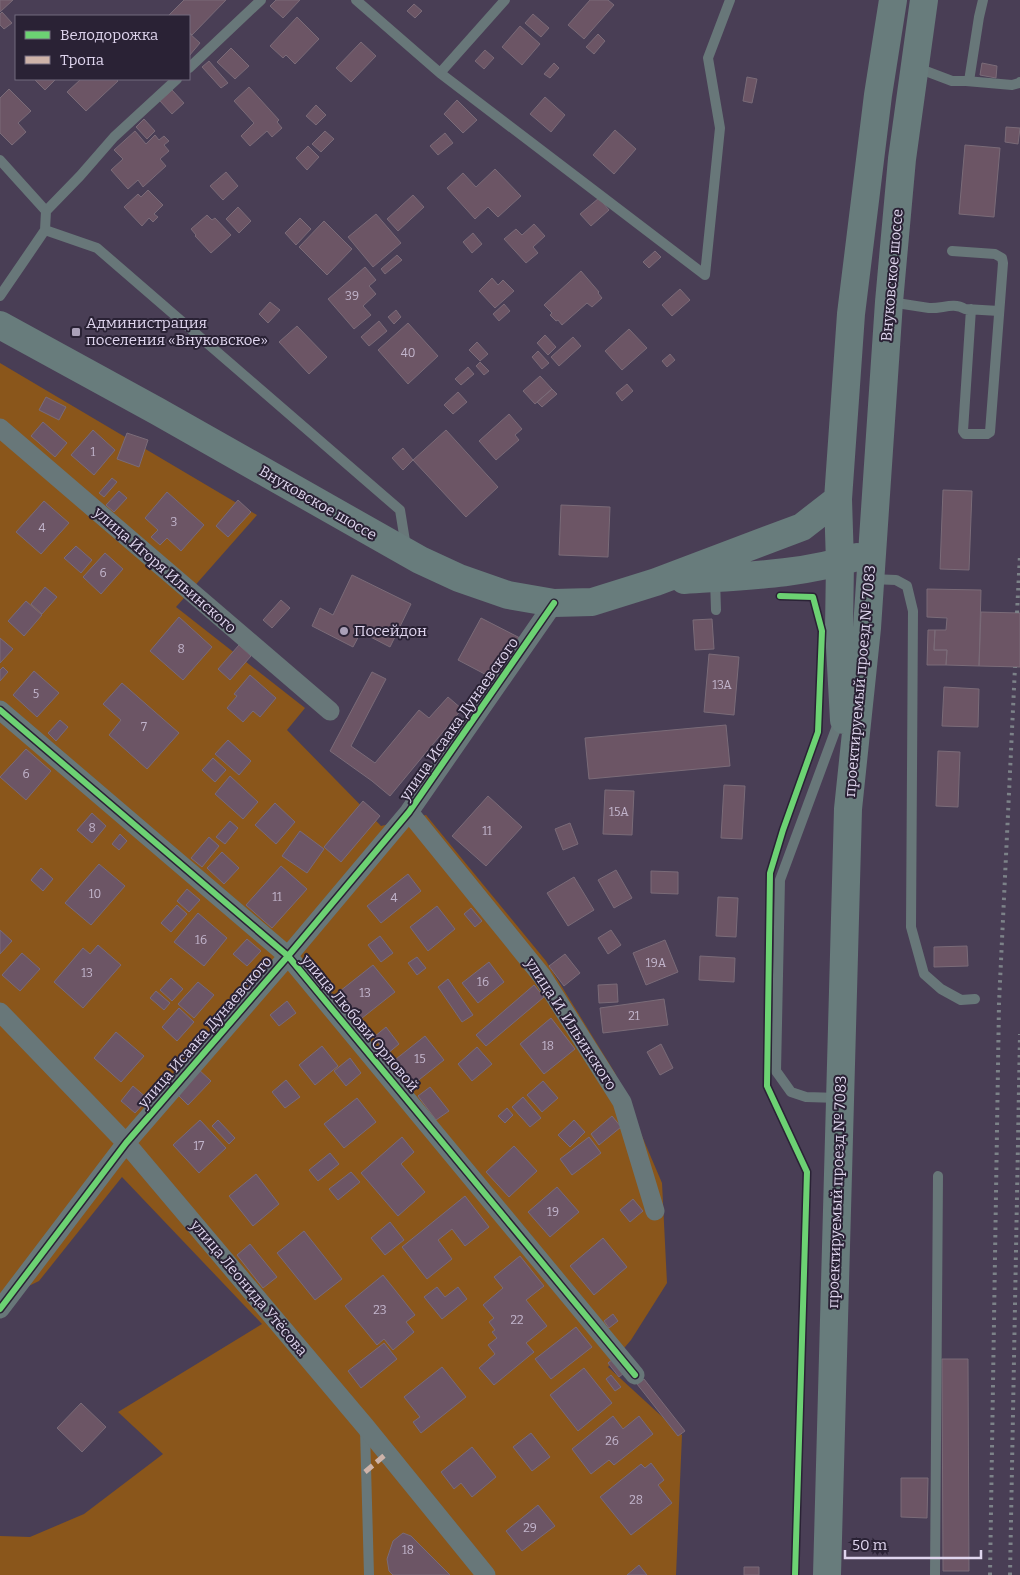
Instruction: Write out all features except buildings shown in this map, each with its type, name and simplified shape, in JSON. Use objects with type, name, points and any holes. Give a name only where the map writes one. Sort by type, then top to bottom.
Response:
[{"type":"main road","points":[[839,549],[838,499],[851,314],[876,104],[893,0]]},
{"type":"main road","name":"Внуковское шоссе","points":[[656,582],[776,574],[839,549],[871,565],[889,302],[902,159],[925,8]]},
{"type":"main road","name":"Внуковское шоссе","points":[[0,325],[157,411],[407,553],[459,578],[508,595],[554,603],[592,602],[656,582],[802,527],[838,499]]},
{"type":"main road","points":[[802,527],[839,549]]},
{"type":"main road","name":"проектируемый проезд № 7083","points":[[839,549],[839,629],[848,810]]},
{"type":"main road","name":"проектируемый проезд № 7083","points":[[827,1575],[848,810],[867,628],[871,565]]},
{"type":"street","name":"улица Игоря Ильинского","points":[[0,428],[330,711]]},
{"type":"street","name":"улица Исаака Дунаевского","points":[[0,1309],[126,1143],[410,812],[554,603]]},
{"type":"street","name":"улица Любови Орловой","points":[[0,710],[288,956],[635,1375]]},
{"type":"street","name":"улица И. Ильинского","points":[[410,812],[542,976],[622,1102],[655,1211]]},
{"type":"street","name":"улица Леонида Утёсова","points":[[0,1012],[126,1143],[365,1426],[486,1575]]},
{"type":"lane","points":[[190,67],[261,0]]},
{"type":"lane","points":[[356,0],[440,73],[705,275],[720,128],[708,58],[730,0]]},
{"type":"lane","points":[[440,73],[505,0]]},
{"type":"lane","points":[[968,81],[983,0]]},
{"type":"lane","points":[[915,67],[938,77],[955,81],[1012,85],[1020,82]]},
{"type":"lane","points":[[0,296],[44,230],[46,210],[80,176],[114,137],[176,80]]},
{"type":"lane","points":[[0,160],[46,210]]},
{"type":"lane","points":[[44,230],[97,248],[400,510],[407,553]]},
{"type":"lane","points":[[952,251],[995,254],[1002,258],[1003,263],[990,432],[979,435],[965,434],[963,431],[968,309]]},
{"type":"lane","points":[[889,302],[947,311],[968,309],[999,311]]},
{"type":"lane","points":[[871,565],[908,586],[913,611],[911,927],[924,974],[941,989],[961,1000],[975,999]]},
{"type":"lane","points":[[715,578],[716,610]]},
{"type":"lane","points":[[840,1098],[806,1097],[791,1092],[776,1071],[780,880],[843,711]]},
{"type":"lane","points":[[934,1575],[938,1176]]},
{"type":"lane","points":[[365,1426],[368,1575]]},
{"type":"shaded area","points":[[0,363],[257,515],[176,607],[305,708],[287,730],[381,826],[426,815],[546,961],[615,1073],[662,1183],[667,1283],[631,1340],[608,1367],[682,1435],[676,1575],[0,1575],[0,1536],[30,1537],[84,1514],[163,1454],[118,1412],[262,1324],[122,1177],[39,1281],[0,1300]]},
{"type":"railway","points":[[1017,613],[1020,554]]},
{"type":"railway","points":[[990,1575],[999,1003],[1015,667]]},
{"type":"railway","points":[[1010,1575],[1020,1034]]},
{"type":"marked path","points":[[365,1472],[386,1454]]},
{"type":"cycle path","points":[[780,596],[813,597],[822,631],[818,732],[783,830],[770,873],[767,1086],[807,1172],[795,1575]]},
{"type":"cycle path","points":[[0,1309],[126,1143],[288,956],[409,812],[554,603]]},
{"type":"cycle path","points":[[0,710],[288,956],[635,1375]]},
{"type":"place","name":"Администрация поселения «Внуковское»","points":[[76,332]]},
{"type":"place","name":"Посейдон","points":[[344,631]]}]
